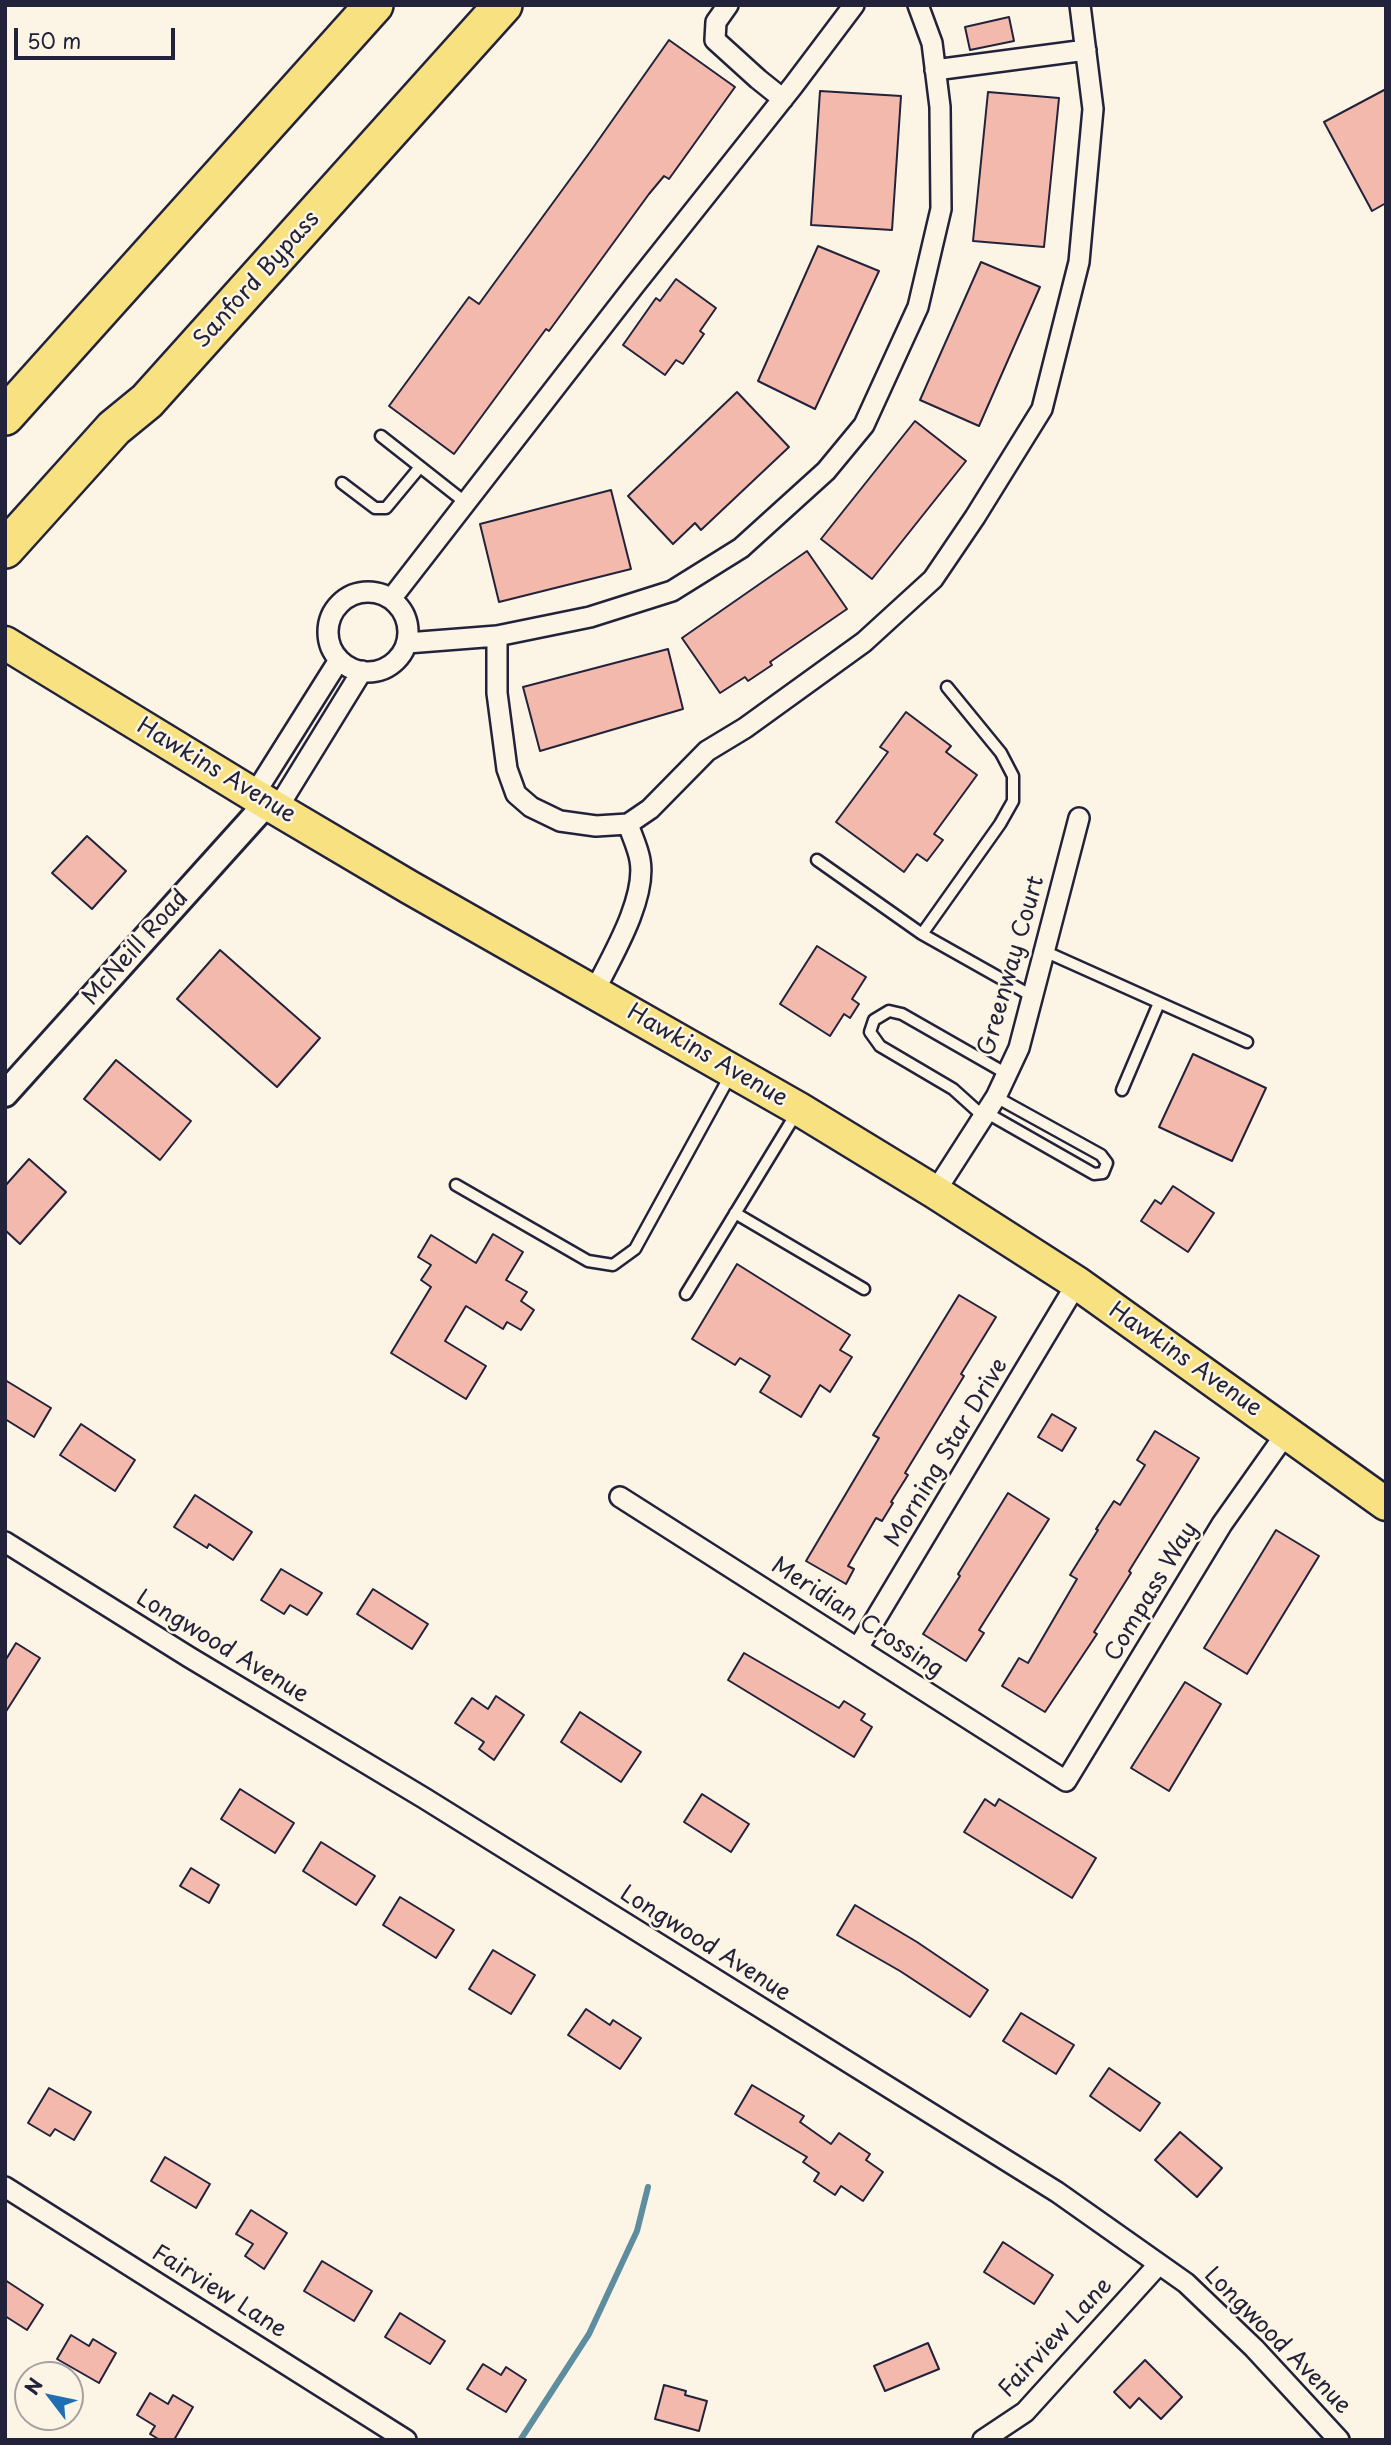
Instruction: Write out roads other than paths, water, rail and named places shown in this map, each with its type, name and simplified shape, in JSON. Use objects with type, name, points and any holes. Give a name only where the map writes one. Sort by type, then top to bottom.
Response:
[{"type":"highway","points":[[5,416],[374,5]]},
{"type":"highway","name":"Sanford Bypass","points":[[5,548],[114,428],[146,401],[503,5]]},
{"type":"highway","points":[[5,392],[184,218]]},
{"type":"highway","points":[[5,576],[121,445],[146,401]]},
{"type":"main road","name":"Hawkins Avenue","points":[[14,648],[266,802],[799,1109],[935,1192],[1077,1283],[1386,1504]]},
{"type":"street","points":[[728,5],[716,22],[715,40],[783,99]]},
{"type":"street","points":[[391,598],[854,5]]},
{"type":"street","points":[[407,643],[497,636],[590,617],[672,591],[741,548],[826,471],[864,425],[918,307],[940,209],[940,107],[932,43],[918,5]]},
{"type":"street","points":[[497,636],[497,693],[507,769],[516,794],[531,807],[560,821],[596,826],[628,824],[650,809],[708,751],[745,728],[864,642],[933,579],[1042,409],[1079,262],[1093,109],[1080,5]]},
{"type":"street","points":[[935,70],[1086,50]]},
{"type":"street","points":[[374,592],[398,603],[409,629],[407,643],[401,656],[391,666],[378,671],[362,671],[339,660],[331,649],[328,625],[332,613],[350,595],[374,592]]},
{"type":"street","points":[[266,802],[339,660]]},
{"type":"street","points":[[266,802],[362,671]]},
{"type":"street","name":"McNeill Road","points":[[5,1094],[266,802]]},
{"type":"street","name":"Greenway Court","points":[[935,1192],[989,1109],[1019,1048],[1079,818]]},
{"type":"street","points":[[594,992],[622,937],[639,890],[640,861],[628,824]]},
{"type":"street","name":"Morning Star Drive","points":[[858,1648],[1077,1283]]},
{"type":"street","name":"Compass Way","points":[[1066,1782],[1222,1524],[1287,1432]]},
{"type":"street","name":"Meridian Crossing","points":[[620,1497],[1066,1782]]},
{"type":"street","name":"Longwood Avenue","points":[[5,1542],[424,1798],[1057,2192],[1186,2283],[1254,2348],[1339,2440]]},
{"type":"street","name":"Fairview Lane","points":[[5,2187],[406,2440]]},
{"type":"street","name":"Fairview Lane","points":[[983,2440],[1025,2412],[1159,2264]]},
{"type":"lane","points":[[380,436],[466,503]]},
{"type":"lane","points":[[342,483],[375,508],[386,508],[420,467]]},
{"type":"lane","points":[[922,934],[1000,824],[1013,801],[1013,776],[1001,753],[947,687]]},
{"type":"lane","points":[[817,860],[922,934],[1032,996]]},
{"type":"lane","points":[[1044,951],[1247,1042]]},
{"type":"lane","points":[[1122,1090],[1159,1003]]},
{"type":"lane","points":[[989,1109],[1101,1155],[1107,1163],[1103,1172],[1094,1174],[880,1046],[870,1032],[874,1020],[889,1012],[902,1014],[1007,1074]]},
{"type":"lane","points":[[457,1185],[588,1261],[613,1265],[635,1249],[733,1071]]},
{"type":"lane","points":[[686,1294],[799,1109]]},
{"type":"lane","points":[[735,1213],[864,1289]]},
{"type":"waterway","points":[[521,2439],[589,2334],[637,2231],[648,2187]]}]
